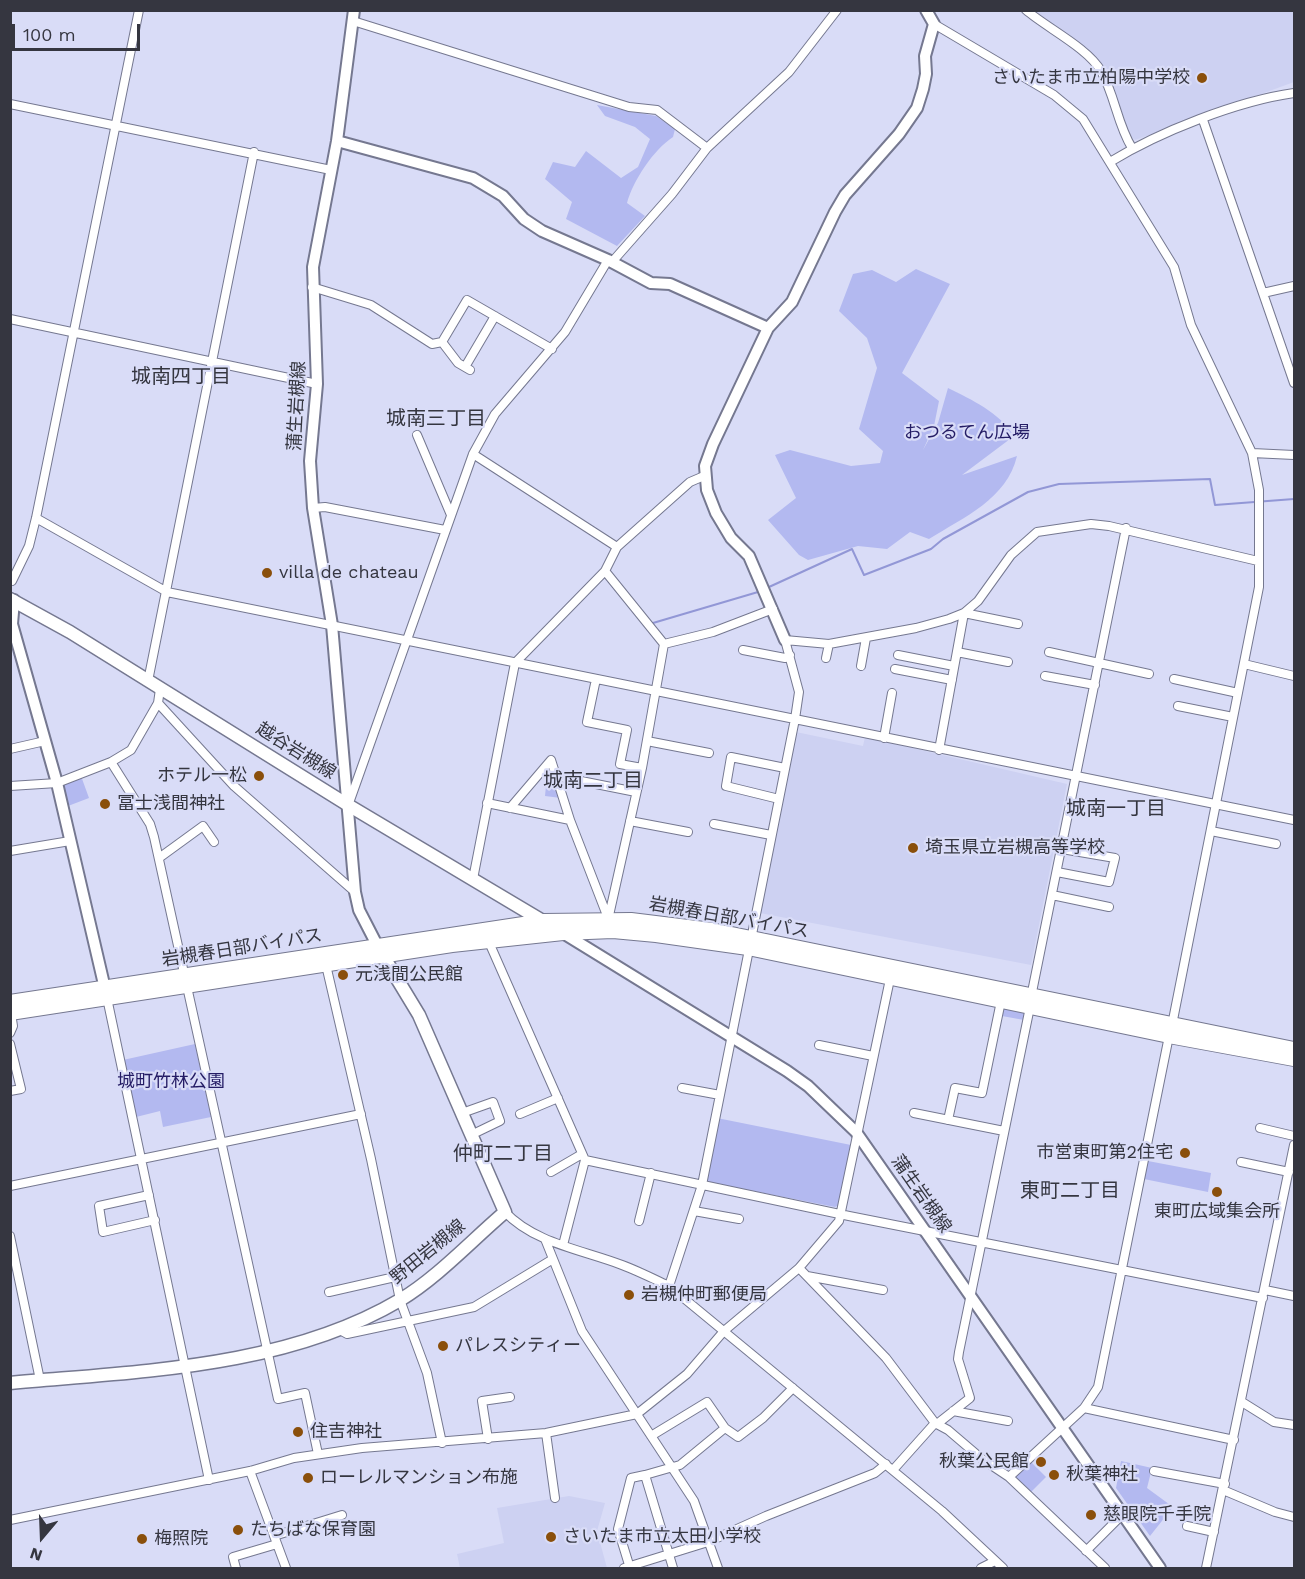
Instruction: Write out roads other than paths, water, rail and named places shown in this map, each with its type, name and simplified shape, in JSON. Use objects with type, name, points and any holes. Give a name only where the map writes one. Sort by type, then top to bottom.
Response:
[{"type":"highway","name":"岩槻春日部バイパス","points":[[10,1002],[105,993],[187,981],[380,951],[543,921],[608,920],[663,922],[890,979],[1001,1001],[1030,1002]]},
{"type":"highway","name":"岩槻春日部バイパス","points":[[187,981],[327,965],[380,951],[488,940],[613,931],[656,934],[749,943],[1294,1059]]},
{"type":"highway","name":"岩槻春日部バイパス","points":[[11,1013],[105,993]]},
{"type":"highway","name":"岩槻春日部バイパス","points":[[1171,1031],[1294,1049]]},
{"type":"main road","name":"越谷岩槻線","points":[[12,599],[70,632],[348,805],[563,933]]},
{"type":"main road","points":[[380,951],[419,1016],[505,1212]]},
{"type":"main road","name":"野田岩槻線","points":[[10,1383],[186,1366],[267,1350],[338,1329],[400,1300],[420,1286],[505,1212]]},
{"type":"street","points":[[139,10],[36,518],[29,546],[11,579],[12,624],[16,658],[57,783],[142,1160],[209,1480]]},
{"type":"street","points":[[348,805],[473,454],[495,414],[565,333],[610,261],[672,194],[707,148],[789,72],[837,10]]},
{"type":"street","points":[[926,10],[934,24],[1054,95],[1083,119],[1174,267],[1191,324],[1252,453],[1259,490],[1261,531],[1258,561],[1259,587],[1098,1387],[1084,1408],[1009,1477]]},
{"type":"street","points":[[1026,10],[1091,60],[1101,71],[1121,130],[1132,148]]},
{"type":"street","points":[[354,16],[628,107],[657,110],[707,148]]},
{"type":"street","name":"蒲生岩槻線","points":[[354,16],[337,141],[316,244],[312,287],[317,384],[310,461],[313,508],[332,625],[355,892],[359,910],[380,951]]},
{"type":"street","points":[[669,1286],[702,1185],[800,692],[790,655],[773,609],[749,556],[731,538],[716,513],[704,476],[713,444],[768,328],[792,303],[845,195],[899,134],[917,108],[926,74],[925,56],[934,24]]},
{"type":"street","points":[[1110,162],[1132,148],[1203,120],[1263,98],[1294,93]]},
{"type":"street","points":[[10,104],[254,152],[332,170]]},
{"type":"street","points":[[1203,120],[1294,383]]},
{"type":"street","points":[[337,141],[473,178],[503,196],[535,227],[610,261],[651,283],[670,284],[768,328]]},
{"type":"street","points":[[148,681],[168,592],[254,152]]},
{"type":"street","points":[[1263,293],[1294,286]]},
{"type":"street","points":[[312,287],[371,305],[432,344],[442,342],[467,300],[552,349]]},
{"type":"street","points":[[442,342],[458,363],[468,369],[495,316]]},
{"type":"street","points":[[10,319],[317,384]]},
{"type":"street","points":[[417,435],[451,515]]},
{"type":"street","points":[[1252,453],[1294,455]]},
{"type":"street","points":[[473,454],[617,547]]},
{"type":"street","points":[[473,879],[515,663],[605,571],[617,547],[690,482],[704,476]]},
{"type":"street","points":[[313,508],[325,507],[445,530]]},
{"type":"street","points":[[36,518],[168,592],[939,750],[1294,820]]},
{"type":"street","points":[[785,640],[830,644],[866,639],[964,614],[978,601],[1011,555],[1037,532],[1091,524],[1126,528],[1152,537],[1258,561]]},
{"type":"street","points":[[725,1428],[680,1465],[631,1478],[618,1529],[627,1568],[708,1542],[890,1467],[936,1424],[970,1398],[958,1359],[1126,528]]},
{"type":"street","points":[[605,571],[664,644],[642,768],[608,920]]},
{"type":"street","points":[[664,644],[713,632],[773,609]]},
{"type":"street","points":[[964,614],[1018,624]]},
{"type":"street","points":[[939,750],[964,614]]},
{"type":"street","points":[[861,666],[866,639]]},
{"type":"street","points":[[826,658],[830,644]]},
{"type":"street","points":[[743,650],[785,658],[790,655]]},
{"type":"street","points":[[957,652],[1008,662]]},
{"type":"street","points":[[1049,652],[1149,674]]},
{"type":"street","points":[[898,655],[954,666]]},
{"type":"street","points":[[1244,664],[1294,676]]},
{"type":"street","points":[[895,669],[952,680]]},
{"type":"street","points":[[1044,676],[1095,685]]},
{"type":"street","points":[[596,679],[588,722],[627,730],[620,764],[642,768]]},
{"type":"street","points":[[1174,680],[1238,693]]},
{"type":"street","points":[[10,786],[57,783],[111,762],[131,750],[158,703],[160,689]]},
{"type":"street","points":[[884,738],[891,693]]},
{"type":"street","points":[[158,703],[234,786],[355,892]]},
{"type":"street","points":[[1178,706],[1233,717]]},
{"type":"street","points":[[10,749],[45,741]]},
{"type":"street","points":[[647,741],[710,753]]},
{"type":"street","points":[[779,799],[726,786],[731,758],[785,768]]},
{"type":"street","points":[[510,807],[551,760],[570,820],[608,920]]},
{"type":"street","points":[[111,762],[150,824],[159,858],[278,1399],[305,1393],[318,1454]]},
{"type":"street","points":[[556,776],[636,792]]},
{"type":"street","points":[[487,803],[570,820]]},
{"type":"street","points":[[630,821],[688,832]]},
{"type":"street","points":[[714,824],[771,834]]},
{"type":"street","points":[[159,858],[203,826],[214,842]]},
{"type":"street","points":[[1211,831],[1276,844]]},
{"type":"street","points":[[10,851],[70,841]]},
{"type":"street","points":[[1057,872],[1109,882],[1114,858],[1062,849]]},
{"type":"street","points":[[1052,895],[1109,907]]},
{"type":"street","name":"蒲生岩槻線","points":[[563,933],[808,1086],[856,1132],[1064,1427],[1160,1569]]},
{"type":"street","points":[[488,940],[584,1157],[563,1245]]},
{"type":"street","points":[[327,965],[362,1114],[394,1277],[400,1300],[427,1373],[441,1443]]},
{"type":"street","points":[[10,1520],[209,1480],[294,1458],[546,1433],[637,1414],[687,1374],[724,1331],[799,1268],[839,1221],[890,979]]},
{"type":"street","points":[[948,1120],[955,1088],[982,1093],[1001,1001]]},
{"type":"street","points":[[10,1034],[13,1026],[11,1013]]},
{"type":"street","points":[[10,1044],[21,1089],[10,1091]]},
{"type":"street","points":[[819,1045],[873,1056]]},
{"type":"street","points":[[682,1088],[720,1095]]},
{"type":"street","points":[[520,1114],[558,1098]]},
{"type":"street","points":[[462,1113],[493,1102],[500,1121],[471,1135]]},
{"type":"street","points":[[914,1113],[1004,1131]]},
{"type":"street","points":[[10,1186],[362,1114]]},
{"type":"street","points":[[1260,1128],[1294,1136]]},
{"type":"street","points":[[1206,1569],[1294,1145]]},
{"type":"street","points":[[551,1172],[584,1157],[702,1185],[927,1232],[1122,1270],[1264,1294],[1294,1296]]},
{"type":"street","points":[[1241,1162],[1289,1172]]},
{"type":"street","points":[[639,1221],[651,1173]]},
{"type":"street","points":[[149,1195],[99,1206],[103,1232],[155,1220]]},
{"type":"street","points":[[694,1211],[739,1220]]},
{"type":"street","points":[[505,1212],[516,1224],[545,1239],[624,1266],[669,1286],[942,1510],[1003,1569]]},
{"type":"street","points":[[10,1236],[40,1380]]},
{"type":"street","points":[[545,1239],[582,1331],[694,1501],[718,1569]]},
{"type":"street","points":[[338,1329],[347,1334],[474,1307],[553,1259]]},
{"type":"street","points":[[799,1268],[886,1358],[936,1424],[1009,1477],[1106,1569]]},
{"type":"street","points":[[807,1276],[883,1290]]},
{"type":"street","points":[[329,1292],[394,1277]]},
{"type":"street","points":[[651,1436],[707,1401],[725,1428],[738,1437],[763,1418],[793,1388]]},
{"type":"street","points":[[488,1439],[482,1401],[510,1397]]},
{"type":"street","points":[[1242,1402],[1274,1422],[1294,1425]]},
{"type":"street","points":[[1084,1408],[1234,1440]]},
{"type":"street","points":[[953,1410],[1008,1421]]},
{"type":"street","points":[[546,1433],[555,1498]]},
{"type":"street","points":[[250,1471],[286,1569]]},
{"type":"street","points":[[1154,1471],[1224,1487],[1275,1512],[1294,1517]]},
{"type":"street","points":[[645,1475],[673,1569]]},
{"type":"street","points":[[1086,1551],[1123,1514]]},
{"type":"street","points":[[236,1569],[233,1557],[342,1515]]},
{"type":"street","points":[[1187,1526],[1214,1532]]},
{"type":"street","points":[[981,1569],[995,1561]]},
{"type":"waterway","points":[[769,587],[852,549],[864,575],[931,549],[943,539],[1028,492],[1059,484],[1210,479],[1215,505],[1294,499]]},
{"type":"waterway","points":[[653,623],[758,592]]},
{"type":"place","name":"さいたま市立柏陽中学校","points":[[1202,78]]},
{"type":"place","name":"villa de chateau","points":[[267,573]]},
{"type":"place","name":"ホテル一松","points":[[259,776]]},
{"type":"place","name":"冨士浅間神社","points":[[105,804]]},
{"type":"place","name":"埼玉県立岩槻高等学校","points":[[913,848]]},
{"type":"place","name":"元浅間公民館","points":[[343,975]]},
{"type":"place","name":"市営東町第2住宅","points":[[1185,1153]]},
{"type":"place","name":"東町広域集会所","points":[[1217,1192]]},
{"type":"place","name":"岩槻仲町郵便局","points":[[629,1295]]},
{"type":"place","name":"パレスシティー","points":[[443,1346]]},
{"type":"place","name":"住吉神社","points":[[298,1432]]},
{"type":"place","name":"秋葉公民館","points":[[1041,1462]]},
{"type":"place","name":"秋葉神社","points":[[1054,1475]]},
{"type":"place","name":"ローレルマンション布施","points":[[308,1478]]},
{"type":"place","name":"慈眼院千手院","points":[[1091,1515]]},
{"type":"place","name":"たちばな保育園","points":[[238,1530]]},
{"type":"place","name":"さいたま市立太田小学校","points":[[551,1537]]},
{"type":"place","name":"梅照院","points":[[142,1539]]},
{"type":"district","name":"城南四丁目","points":[[181,377]]},
{"type":"district","name":"城南三丁目","points":[[436,419]]},
{"type":"district","name":"城南二丁目","points":[[593,781]]},
{"type":"district","name":"城南一丁目","points":[[1116,809]]},
{"type":"district","name":"仲町二丁目","points":[[503,1154]]},
{"type":"district","name":"東町二丁目","points":[[1070,1191]]},
{"type":"park label","name":"おつるてん広場","points":[[967,433]]},
{"type":"park label","name":"城町竹林公園","points":[[171,1082]]}]
